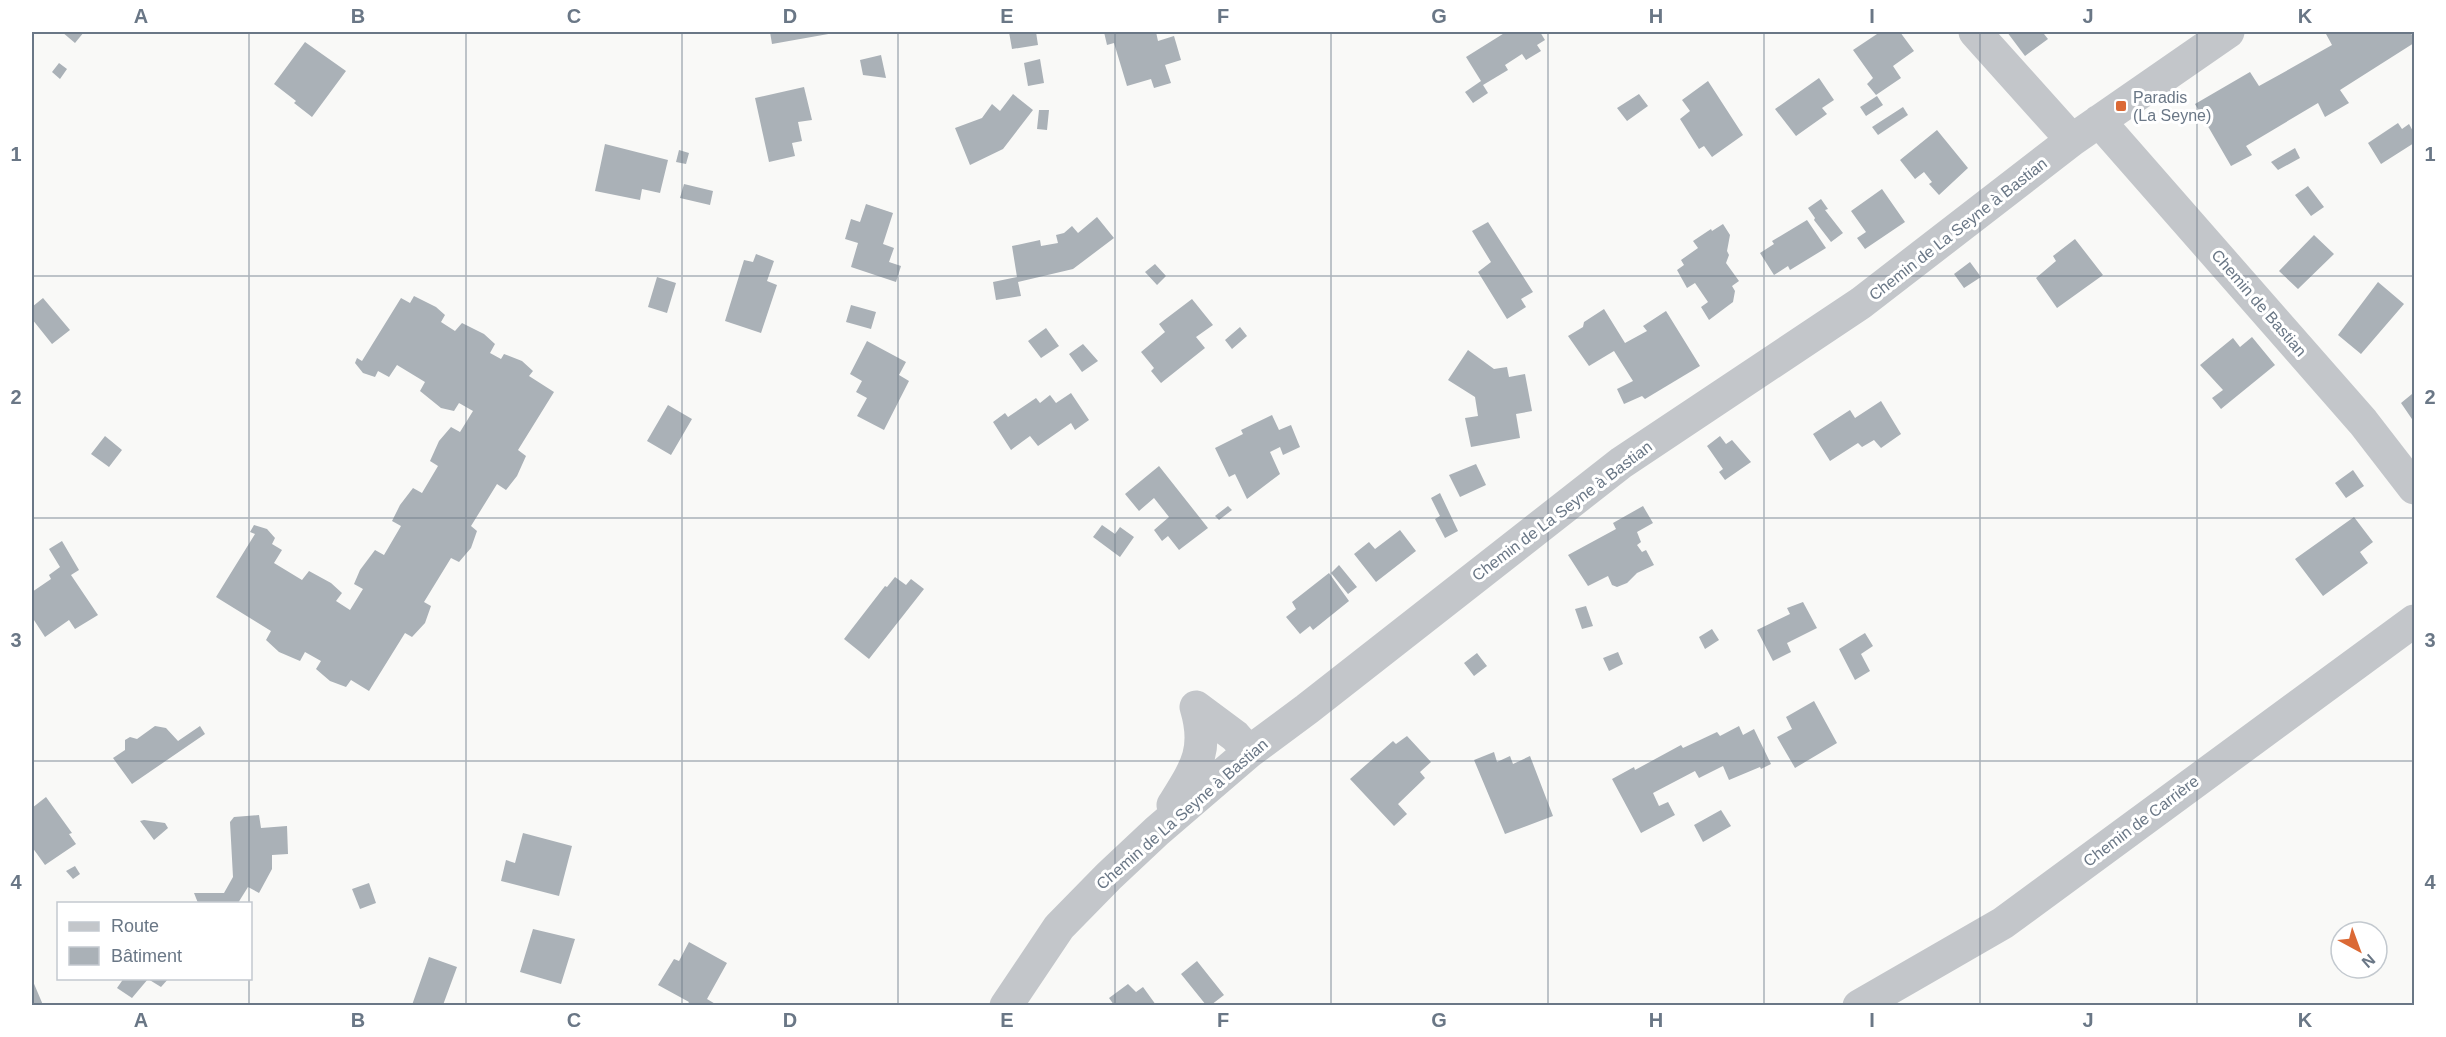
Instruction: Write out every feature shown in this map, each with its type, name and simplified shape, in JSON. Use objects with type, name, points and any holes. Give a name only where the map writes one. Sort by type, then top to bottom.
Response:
[{"type":"street","points":[[1975,32],[2072,140]]},
{"type":"street","name":"Chemin de La Seyne à Bastian","points":[[1006,1005],[1059,927],[1157,831],[1249,752],[1621,463],[1861,303],[2072,140],[2228,32]]},
{"type":"street","name":"Chemin de Bastian","points":[[2099,121],[2363,422],[2415,488]]},
{"type":"street","name":"Chemin de Carrière","points":[[1859,1005],[2003,923],[2375,648],[2415,621]]},
{"type":"street","points":[[1157,831],[1195,771],[1200,752],[1202,729],[1196,706],[1235,736],[1249,752]]},
{"type":"building","points":[[62,32],[84,32],[75,43]]},
{"type":"building","points":[[770,32],[834,32],[834,33],[772,44]]},
{"type":"building","points":[[1009,32],[1036,32],[1038,45],[1012,49]]},
{"type":"building","points":[[1104,32],[1156,32],[1158,41],[1174,36],[1181,60],[1165,65],[1171,83],[1154,88],[1151,79],[1127,86],[1114,43],[1107,45]]},
{"type":"building","points":[[1506,32],[1540,32],[1545,40],[1537,45],[1541,51],[1526,60],[1522,54],[1505,65],[1508,70],[1483,85],[1488,93],[1473,103],[1465,92],[1481,81],[1466,57]]},
{"type":"building","points":[[1880,32],[1900,32],[1914,51],[1893,66],[1901,78],[1876,95],[1867,84],[1873,78],[1853,50]]},
{"type":"building","points":[[2007,32],[2048,32],[2044,34],[2048,39],[2025,56]]},
{"type":"building","points":[[2330,32],[2411,32],[2414,43],[2340,90],[2349,103],[2325,117],[2318,103],[2246,146],[2252,155],[2231,166],[2195,104],[2250,72],[2259,86],[2332,45],[2326,34]]},
{"type":"building","points":[[305,42],[346,71],[312,117],[274,84]]},
{"type":"building","points":[[881,55],[886,78],[863,75],[860,60]]},
{"type":"building","points":[[1040,59],[1044,83],[1028,86],[1024,63]]},
{"type":"building","points":[[59,63],[67,69],[60,79],[52,72]]},
{"type":"building","points":[[1819,78],[1834,100],[1822,108],[1827,114],[1796,136],[1775,109]]},
{"type":"building","points":[[1708,81],[1743,135],[1712,157],[1704,146],[1699,149],[1680,119],[1690,111],[1682,100]]},
{"type":"building","points":[[804,87],[812,120],[798,122],[802,141],[792,143],[795,156],[769,162],[755,98]]},
{"type":"building","points":[[1013,94],[1033,110],[1003,149],[970,165],[955,128],[982,118],[992,104],[1000,111]]},
{"type":"building","points":[[1639,94],[1648,106],[1627,121],[1617,108]]},
{"type":"building","points":[[1877,96],[1883,105],[1866,116],[1860,107]]},
{"type":"building","points":[[1903,107],[1908,115],[1878,135],[1872,127]]},
{"type":"building","points":[[1039,110],[1049,110],[1047,130],[1037,129]]},
{"type":"building","points":[[2398,123],[2402,129],[2409,124],[2414,133],[2414,143],[2381,164],[2368,143]]},
{"type":"building","points":[[1937,130],[1968,168],[1939,195],[1929,184],[1932,182],[1924,172],[1915,179],[1900,160]]},
{"type":"building","points":[[605,144],[668,160],[660,193],[642,189],[640,200],[595,191]]},
{"type":"building","points":[[2295,148],[2300,158],[2278,170],[2271,162]]},
{"type":"building","points":[[679,150],[689,153],[686,164],[676,162]]},
{"type":"building","points":[[684,184],[713,191],[710,205],[680,198]]},
{"type":"building","points":[[2308,186],[2324,207],[2311,216],[2295,195]]},
{"type":"building","points":[[1882,189],[1905,222],[1865,249],[1857,238],[1866,232],[1851,211]]},
{"type":"building","points":[[1821,199],[1828,209],[1825,210],[1843,233],[1831,242],[1808,208]]},
{"type":"building","points":[[866,204],[893,213],[883,244],[894,248],[889,262],[901,266],[896,282],[851,267],[858,243],[845,239],[851,219],[860,222]]},
{"type":"building","points":[[1097,217],[1114,238],[1073,269],[1018,282],[1021,296],[996,300],[993,282],[1017,277],[1012,246],[1040,240],[1041,246],[1058,243],[1056,235],[1064,233],[1072,226],[1078,233]]},
{"type":"building","points":[[1807,220],[1826,248],[1790,270],[1788,266],[1774,275],[1760,253],[1774,244],[1772,241]]},
{"type":"building","points":[[1488,222],[1533,292],[1521,299],[1526,307],[1507,319],[1478,272],[1491,262],[1472,231]]},
{"type":"building","points":[[1723,224],[1730,235],[1727,251],[1729,255],[1726,263],[1739,281],[1732,286],[1735,291],[1733,302],[1709,320],[1701,307],[1708,302],[1695,283],[1687,288],[1677,270],[1684,265],[1681,260],[1698,248],[1693,241]]},
{"type":"building","points":[[2314,235],[2334,254],[2298,289],[2279,271]]},
{"type":"building","points":[[2075,239],[2103,275],[2057,308],[2036,278],[2056,261],[2053,256]]},
{"type":"building","points":[[756,254],[774,261],[767,281],[777,285],[761,333],[725,321],[744,260],[753,262]]},
{"type":"building","points":[[1970,262],[1981,277],[1964,288],[1954,274]]},
{"type":"building","points":[[1155,264],[1166,276],[1157,285],[1145,272]]},
{"type":"building","points":[[657,277],[676,283],[667,313],[648,307]]},
{"type":"building","points":[[2378,282],[2404,304],[2361,354],[2338,335]]},
{"type":"building","points":[[414,296],[436,307],[445,315],[441,322],[455,331],[462,323],[484,334],[495,344],[490,353],[501,359],[504,354],[522,361],[533,371],[529,376],[554,392],[518,450],[526,456],[517,476],[506,490],[497,484],[471,526],[477,531],[471,548],[459,562],[451,558],[424,602],[431,606],[425,623],[412,637],[405,633],[369,691],[351,680],[346,687],[330,681],[316,669],[321,661],[305,652],[300,661],[279,652],[266,640],[271,631],[216,597],[255,534],[250,532],[254,525],[267,529],[275,538],[272,544],[282,550],[274,563],[302,580],[309,571],[331,583],[342,593],[336,601],[350,610],[363,589],[354,584],[360,570],[375,550],[384,555],[401,526],[392,521],[400,505],[413,488],[422,493],[438,466],[430,461],[439,441],[451,427],[460,432],[473,411],[459,403],[454,411],[441,408],[420,391],[425,382],[397,365],[389,377],[378,371],[375,377],[363,373],[355,363],[357,358],[362,361],[401,298],[410,303]]},
{"type":"building","points":[[43,298],[70,330],[52,344],[32,319],[32,307]]},
{"type":"building","points":[[1192,299],[1213,325],[1196,337],[1205,348],[1161,383],[1151,371],[1154,368],[1141,352],[1165,332],[1159,324]]},
{"type":"building","points":[[851,305],[876,312],[871,329],[846,322]]},
{"type":"building","points":[[1604,309],[1625,343],[1647,331],[1643,326],[1666,311],[1700,366],[1645,399],[1642,396],[1624,404],[1617,389],[1633,381],[1614,351],[1589,366],[1568,336],[1583,327],[1584,322]]},
{"type":"building","points":[[1240,327],[1247,336],[1232,349],[1225,340]]},
{"type":"building","points":[[1046,328],[1059,346],[1041,358],[1028,341]]},
{"type":"building","points":[[2252,337],[2275,365],[2221,409],[2212,398],[2223,390],[2200,365],[2233,338],[2240,347]]},
{"type":"building","points":[[867,341],[906,362],[899,375],[909,381],[884,430],[857,416],[867,398],[856,392],[862,381],[850,374]]},
{"type":"building","points":[[1083,344],[1098,361],[1082,372],[1069,354]]},
{"type":"building","points":[[1468,350],[1494,369],[1507,367],[1509,377],[1525,374],[1532,411],[1516,414],[1520,438],[1471,447],[1465,418],[1478,416],[1475,397],[1448,380]]},
{"type":"building","points":[[1071,393],[1089,420],[1075,430],[1071,423],[1038,446],[1030,436],[1011,450],[993,422],[1005,413],[1008,417],[1036,398],[1040,403],[1050,395],[1056,403]]},
{"type":"building","points":[[2412,394],[2414,397],[2414,422],[2401,403]]},
{"type":"building","points":[[1881,401],[1901,434],[1881,448],[1874,440],[1862,447],[1858,443],[1830,461],[1813,434],[1850,410],[1855,418]]},
{"type":"building","points":[[668,405],[692,419],[671,455],[647,441]]},
{"type":"building","points":[[1272,415],[1279,430],[1291,425],[1300,447],[1283,455],[1280,447],[1270,452],[1280,474],[1247,499],[1235,474],[1229,477],[1215,448],[1243,434],[1241,430]]},
{"type":"building","points":[[105,436],[122,450],[109,467],[91,454]]},
{"type":"building","points":[[1720,436],[1726,444],[1732,440],[1751,462],[1725,480],[1719,472],[1723,469],[1707,446]]},
{"type":"building","points":[[1476,464],[1486,485],[1460,497],[1449,475]]},
{"type":"building","points":[[1159,466],[1208,528],[1179,550],[1168,536],[1162,541],[1154,530],[1169,517],[1154,498],[1139,511],[1125,494]]},
{"type":"building","points":[[2353,470],[2364,486],[2346,498],[2335,483]]},
{"type":"building","points":[[1440,493],[1458,531],[1445,538],[1435,519],[1440,516],[1431,498]]},
{"type":"building","points":[[1228,506],[1232,510],[1219,520],[1215,516]]},
{"type":"building","points":[[1643,506],[1653,523],[1637,532],[1641,542],[1637,545],[1642,552],[1646,550],[1654,565],[1637,573],[1627,583],[1617,587],[1612,585],[1608,576],[1588,586],[1568,555],[1616,529],[1613,523]]},
{"type":"building","points":[[2354,517],[2373,542],[2360,552],[2368,563],[2323,596],[2295,559]]},
{"type":"building","points":[[1102,525],[1115,534],[1120,527],[1134,537],[1120,557],[1093,537]]},
{"type":"building","points":[[1400,530],[1416,551],[1376,582],[1354,554],[1369,542],[1375,549]]},
{"type":"building","points":[[62,541],[79,570],[71,575],[98,615],[75,629],[69,620],[45,637],[32,617],[32,592],[51,579],[49,575],[60,567],[49,549]]},
{"type":"building","points":[[1339,565],[1357,587],[1348,594],[1331,573]]},
{"type":"building","points":[[1329,573],[1349,601],[1313,630],[1310,626],[1300,634],[1286,617],[1296,609],[1292,602]]},
{"type":"building","points":[[895,577],[906,585],[911,579],[924,589],[869,659],[844,639],[885,586],[887,587]]},
{"type":"building","points":[[1803,602],[1817,628],[1787,643],[1791,652],[1773,661],[1757,630],[1790,614],[1787,608]]},
{"type":"building","points":[[1586,606],[1593,626],[1582,629],[1575,609]]},
{"type":"building","points":[[1712,629],[1719,640],[1705,649],[1699,637]]},
{"type":"building","points":[[1865,633],[1873,646],[1861,654],[1870,671],[1855,680],[1839,649]]},
{"type":"building","points":[[1618,652],[1623,664],[1609,671],[1603,658]]},
{"type":"building","points":[[1477,653],[1487,666],[1474,676],[1464,663]]},
{"type":"building","points":[[1814,701],[1837,743],[1795,768],[1777,737],[1792,729],[1786,717]]},
{"type":"building","points":[[155,726],[166,728],[178,741],[200,726],[205,734],[132,784],[113,758],[125,750],[125,740],[130,737],[137,739]]},
{"type":"building","points":[[1739,726],[1743,735],[1754,729],[1771,764],[1729,780],[1723,766],[1699,778],[1695,771],[1653,793],[1659,806],[1668,802],[1675,815],[1641,833],[1612,779],[1634,767],[1635,770],[1681,745],[1683,748],[1717,732],[1720,736]]},
{"type":"building","points":[[1407,736],[1431,762],[1420,772],[1425,778],[1398,804],[1407,814],[1394,826],[1350,779],[1393,741],[1396,744]]},
{"type":"building","points":[[1494,752],[1497,762],[1510,756],[1513,764],[1530,756],[1553,816],[1505,834],[1474,760]]},
{"type":"building","points":[[46,797],[72,833],[69,834],[76,844],[45,865],[32,847],[32,808]]},
{"type":"building","points":[[1721,810],[1731,826],[1703,842],[1694,825]]},
{"type":"building","points":[[259,815],[261,828],[287,826],[288,854],[272,855],[272,869],[259,893],[248,887],[239,902],[198,902],[194,893],[224,893],[233,877],[230,822],[234,817]]},
{"type":"building","points":[[140,821],[165,823],[168,828],[154,840]]},
{"type":"building","points":[[523,833],[572,846],[559,896],[501,881],[506,860],[515,863]]},
{"type":"building","points":[[75,866],[80,874],[73,879],[66,871]]},
{"type":"building","points":[[369,883],[376,903],[360,909],[352,889]]},
{"type":"building","points":[[533,929],[575,939],[561,984],[520,972]]},
{"type":"building","points":[[689,942],[727,963],[707,999],[717,1005],[687,1005],[689,1002],[658,985],[674,959],[679,961]]},
{"type":"building","points":[[429,957],[457,967],[443,1005],[412,1005]]},
{"type":"building","points":[[1197,961],[1224,995],[1211,1005],[1206,1005],[1181,974]]},
{"type":"building","points":[[32,979],[43,1005],[32,1005]]},
{"type":"building","points":[[123,980],[147,980],[132,998],[117,988]]},
{"type":"building","points":[[150,980],[167,980],[161,987]]},
{"type":"building","points":[[1128,984],[1136,992],[1143,987],[1156,1005],[1114,1005],[1109,998]]},
{"type":"place","name":"Paradis (La Seyne)","points":[[2121,106]]}]
